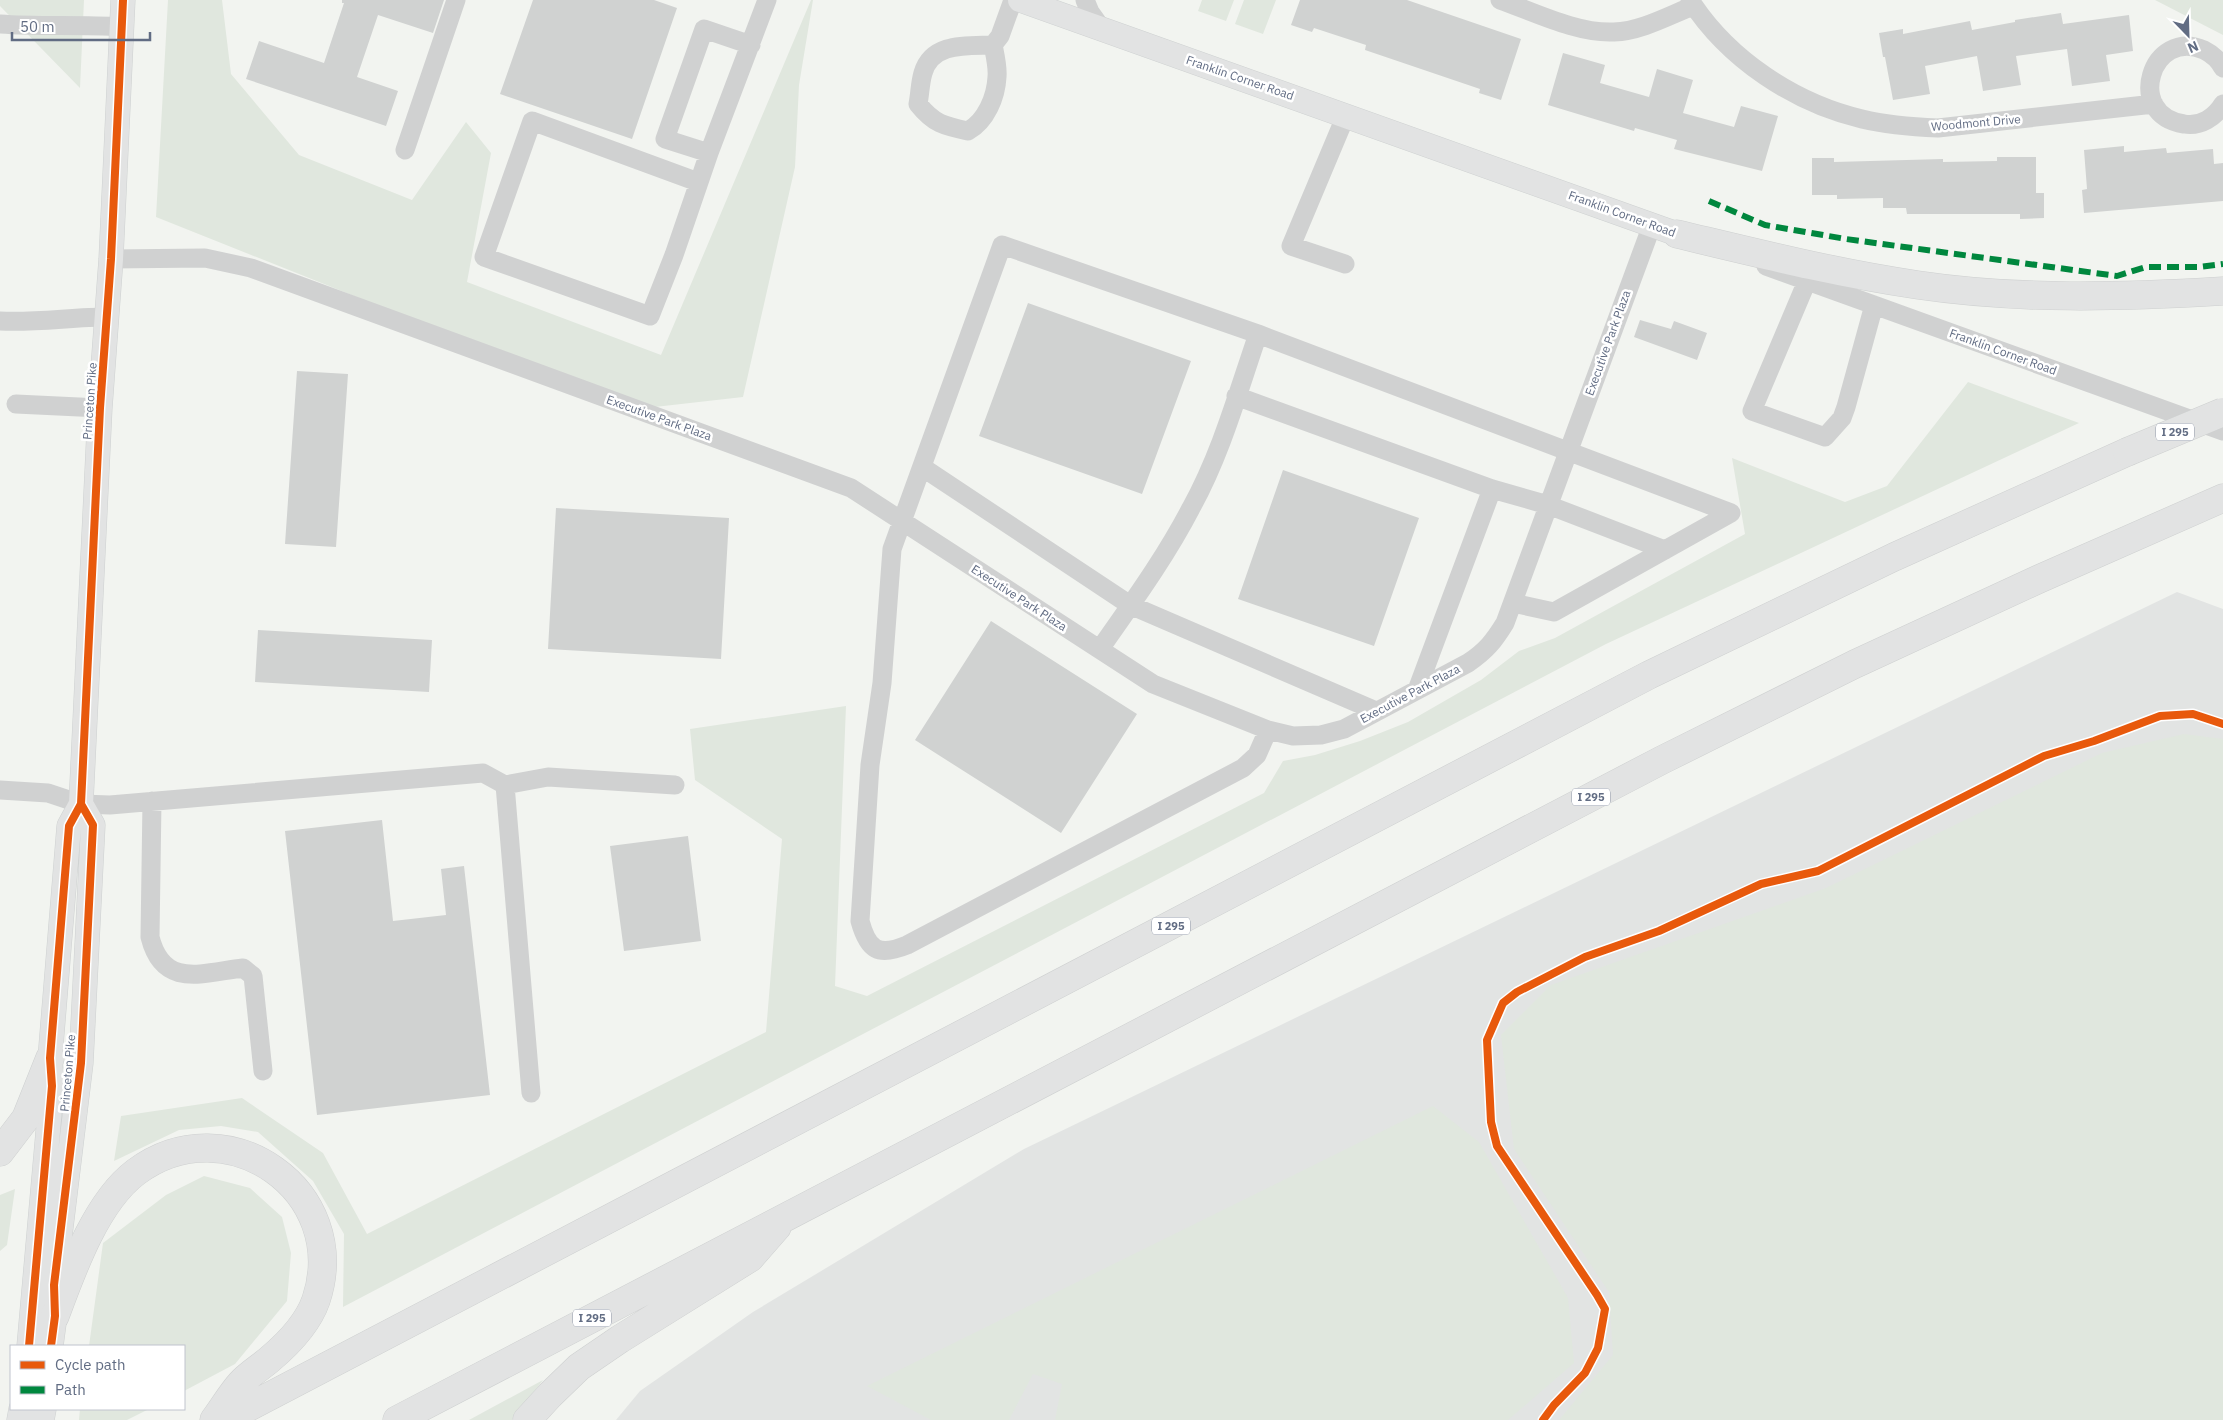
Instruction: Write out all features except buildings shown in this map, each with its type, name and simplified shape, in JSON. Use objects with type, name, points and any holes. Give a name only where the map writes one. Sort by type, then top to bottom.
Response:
[{"type":"highway","points":[[1677,234],[1829,269],[1918,285],[1976,291],[2076,297],[2143,296],[2223,291]]},
{"type":"highway","name":"I 295","points":[[224,1420],[1641,680],[1894,557],[2127,452],[2223,412]]},
{"type":"highway","name":"I 295","points":[[397,1420],[1706,738],[1855,664],[2039,578],[2223,498]]},
{"type":"highway","points":[[0,1152],[26,1118],[50,1058]]},
{"type":"highway","points":[[55,1316],[72,1272],[103,1208],[118,1188],[136,1172],[157,1159],[178,1152],[200,1148],[220,1148],[242,1152],[262,1161],[280,1173],[298,1192],[311,1213],[318,1233],[322,1255],[321,1279],[316,1300],[306,1320],[270,1359],[241,1382],[214,1420]]},
{"type":"highway","points":[[527,1420],[550,1394],[580,1367],[620,1339],[750,1258],[786,1216]]},
{"type":"main road","name":"Princeton Pike","points":[[29,1345],[52,1086],[50,1058],[69,826],[81,804],[100,408],[108,317],[123,0]]},
{"type":"main road","name":"Franklin Corner Road","points":[[1032,2],[1102,29],[1677,234]]},
{"type":"main road","name":"Princeton Pike","points":[[51,1345],[55,1316],[54,1285],[82,1063],[92,825],[81,804]]},
{"type":"street","points":[[405,150],[456,0]]},
{"type":"street","points":[[698,182],[532,121],[484,257],[650,316],[674,255],[698,182],[767,0]]},
{"type":"street","points":[[993,45],[945,49],[933,54],[923,72],[918,104],[930,119],[968,131],[975,128],[989,110],[998,77],[993,45],[1000,36],[1013,0]]},
{"type":"street","points":[[1085,0],[1090,12],[1102,29]]},
{"type":"street","points":[[1500,0],[1577,27],[1614,32],[1635,28],[1691,3]]},
{"type":"street","name":"Woodmont Drive","points":[[1691,3],[1714,31],[1733,50],[1768,78],[1795,94],[1828,109],[1862,119],[1902,126],[1938,128],[2154,104]]},
{"type":"street","points":[[0,24],[40,27],[89,25],[121,27]]},
{"type":"street","points":[[709,153],[665,139],[704,29],[750,45]]},
{"type":"street","points":[[2223,68],[2210,53],[2198,48],[2186,46],[2173,50],[2162,56],[2155,65],[2150,78],[2149,91],[2154,104],[2165,117],[2176,123],[2189,125],[2203,123],[2215,115],[2223,104]]},
{"type":"street","points":[[1345,264],[1291,246],[1346,115]]},
{"type":"street","name":"Executive Park Plaza","points":[[111,259],[205,258],[251,268],[851,488],[1153,684],[1268,730],[1293,736],[1321,735],[1344,729],[1468,663],[1486,651],[1505,623],[1652,225]]},
{"type":"street","name":"Franklin Corner Road","points":[[1677,234],[2223,431]]},
{"type":"street","points":[[1268,730],[1257,755],[1243,768],[907,945],[892,951],[877,950],[865,938],[860,920],[870,765],[882,683],[892,549],[1002,245],[1258,334],[1731,513],[1554,612],[1513,602]]},
{"type":"street","points":[[1807,281],[1752,412],[1825,437],[1842,418],[1874,305]]},
{"type":"street","points":[[0,321],[23,322],[75,317],[108,317]]},
{"type":"street","points":[[1100,649],[1157,567],[1192,507],[1219,446],[1258,334]]},
{"type":"street","points":[[1236,396],[1492,488],[1548,505],[1665,550]]},
{"type":"street","points":[[16,404],[100,408]]},
{"type":"street","points":[[922,467],[1130,605],[1376,711]]},
{"type":"street","points":[[1417,690],[1492,488]]},
{"type":"street","points":[[0,790],[48,793],[81,804],[110,805],[483,773],[505,785],[548,777],[675,785]]},
{"type":"street","points":[[505,785],[530,1093]]},
{"type":"street","points":[[152,801],[150,937],[153,950],[161,964],[173,971],[188,974],[243,968],[253,976],[263,1071]]},
{"type":"shaded area","points":[[0,0],[84,0],[80,88],[0,6]]},
{"type":"shaded area","points":[[168,0],[222,0],[231,74],[299,155],[412,200],[466,122],[491,153],[467,282],[661,355],[811,0],[813,0],[799,85],[795,167],[743,397],[637,409],[156,217]]},
{"type":"shaded area","points":[[1202,0],[1234,0],[1226,21],[1198,11]]},
{"type":"shaded area","points":[[1244,0],[1276,0],[1263,34],[1235,24]]},
{"type":"shaded area","points":[[2155,0],[2223,0],[2223,35]]},
{"type":"shaded area","points":[[1968,382],[2079,423],[1606,644],[343,1307],[344,1234],[313,1181],[258,1132],[221,1126],[179,1130],[114,1161],[121,1116],[242,1098],[323,1153],[367,1234],[766,1032],[782,839],[695,780],[690,729],[846,706],[835,986],[867,996],[1264,793],[1283,761],[1315,755],[1360,741],[1408,722],[1481,680],[1519,651],[1555,638],[1745,534],[1732,458],[1845,502],[1887,486]]},
{"type":"shaded area","points":[[2177,592],[2223,609],[2223,1420],[616,1420],[640,1391],[753,1312],[1024,1149]]},
{"type":"shaded area","points":[[2184,734],[2223,739],[2223,1420],[1559,1420],[1613,1355],[1609,1292],[1514,1149],[1501,1035],[1551,985],[1826,888],[2102,753]]},
{"type":"shaded area","points":[[1433,1106],[1479,1142],[1568,1298],[1574,1363],[1508,1420],[1055,1420],[1062,1384],[1033,1374],[1009,1420],[931,1420],[867,1386]]},
{"type":"shaded area","points":[[204,1176],[250,1188],[282,1217],[291,1253],[287,1301],[235,1364],[185,1390],[185,1345],[89,1345],[103,1243],[166,1195]]},
{"type":"shaded area","points":[[15,1189],[7,1245],[0,1251],[0,1195]]},
{"type":"shaded area","points":[[543,1380],[512,1420],[469,1420]]},
{"type":"shaded area","points":[[80,1410],[147,1410],[127,1420],[79,1420]]},
{"type":"marked path","points":[[1709,201],[1765,225],[1846,239],[2117,276],[2146,267],[2199,267],[2223,264]]},
{"type":"cycle path","points":[[29,1345],[52,1086],[50,1058],[69,826],[81,804],[100,408],[111,259],[123,0]]},
{"type":"cycle path","points":[[1543,1420],[1554,1405],[1585,1373],[1598,1348],[1605,1309],[1497,1146],[1491,1122],[1487,1040],[1503,1003],[1517,992],[1585,957],[1659,931],[1761,884],[1818,871],[2044,756],[2094,741],[2160,716],[2193,714],[2223,724]]},
{"type":"cycle path","points":[[51,1345],[55,1316],[54,1285],[81,1063],[93,825],[81,804]]}]
